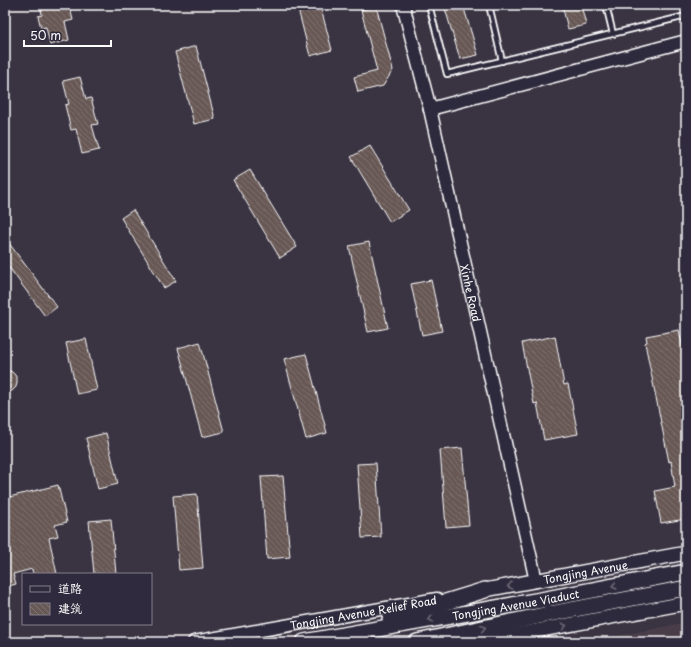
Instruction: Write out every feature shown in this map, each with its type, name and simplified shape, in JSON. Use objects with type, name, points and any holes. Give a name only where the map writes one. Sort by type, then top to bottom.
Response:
[{"type":"highway","name":"Tongjing Avenue Viaduct","points":[[344,635],[541,600],[686,572]]},
{"type":"highway","name":"Tongjing Avenue Viaduct","points":[[417,642],[544,615],[686,588]]},
{"type":"highway","points":[[304,642],[344,635],[397,616],[485,590]]},
{"type":"highway","points":[[457,642],[498,638]]},
{"type":"main road","name":"Tongjing Avenue","points":[[485,590],[536,582],[686,553]]},
{"type":"main road","points":[[498,638],[686,603]]},
{"type":"street","name":"Xinhe Road","points":[[403,5],[430,109],[536,582]]},
{"type":"street","points":[[430,109],[686,41]]},
{"type":"street","name":"Tongjing Avenue Relief Road","points":[[194,642],[485,590]]},
{"type":"street","points":[[480,642],[498,638]]},
{"type":"lane","points":[[429,5],[447,74],[686,16]]},
{"type":"lane","points":[[489,5],[502,61]]},
{"type":"lane","points":[[606,5],[612,34]]},
{"type":"shaded area","points":[[686,622],[686,642],[586,642],[653,629]]},
{"type":"building","points":[[40,5],[60,5],[62,10],[70,8],[73,20],[65,22],[69,40],[50,45],[46,27],[41,28],[38,16],[42,15]]},
{"type":"building","points":[[297,5],[320,5],[332,50],[310,56]]},
{"type":"building","points":[[444,5],[463,5],[478,55],[460,59]]},
{"type":"building","points":[[562,5],[581,5],[586,25],[568,29]]},
{"type":"building","points":[[376,6],[393,70],[383,86],[358,92],[354,77],[377,71],[361,10]]},
{"type":"building","points":[[196,46],[215,119],[194,124],[175,52]]},
{"type":"building","points":[[80,77],[86,99],[91,98],[98,124],[92,125],[99,150],[82,154],[76,129],[71,130],[65,105],[69,104],[63,81]]},
{"type":"building","points":[[370,146],[409,210],[390,222],[351,157]]},
{"type":"building","points":[[250,170],[297,247],[280,258],[233,180]]},
{"type":"building","points":[[133,210],[176,281],[164,288],[121,218]]},
{"type":"building","points":[[5,238],[57,307],[45,316],[5,262]]},
{"type":"building","points":[[369,242],[388,328],[368,332],[349,246]]},
{"type":"building","points":[[431,280],[442,331],[422,335],[411,284]]},
{"type":"building","points":[[679,330],[686,364],[686,519],[661,523],[655,491],[675,487],[671,461],[669,462],[645,343],[647,342],[646,336]]},
{"type":"building","points":[[555,336],[564,385],[568,384],[578,434],[544,440],[537,403],[534,404],[522,343]]},
{"type":"building","points":[[86,339],[97,390],[77,394],[66,343]]},
{"type":"building","points":[[200,342],[224,432],[202,437],[178,348]]},
{"type":"building","points":[[306,354],[327,433],[306,439],[284,359]]},
{"type":"building","points":[[5,369],[15,375],[17,383],[16,387],[12,391],[5,393]]},
{"type":"building","points":[[106,433],[118,484],[98,489],[86,438]]},
{"type":"building","points":[[462,448],[469,525],[446,527],[440,450]]},
{"type":"building","points":[[376,463],[381,537],[362,538],[357,464]]},
{"type":"building","points":[[283,476],[290,557],[267,559],[261,477]]},
{"type":"building","points":[[58,485],[67,522],[55,525],[58,536],[49,538],[57,573],[33,573],[32,569],[13,574],[16,584],[5,587],[5,498]]},
{"type":"building","points":[[197,494],[203,568],[179,570],[173,496]]},
{"type":"building","points":[[111,519],[116,573],[94,573],[89,521]]}]
